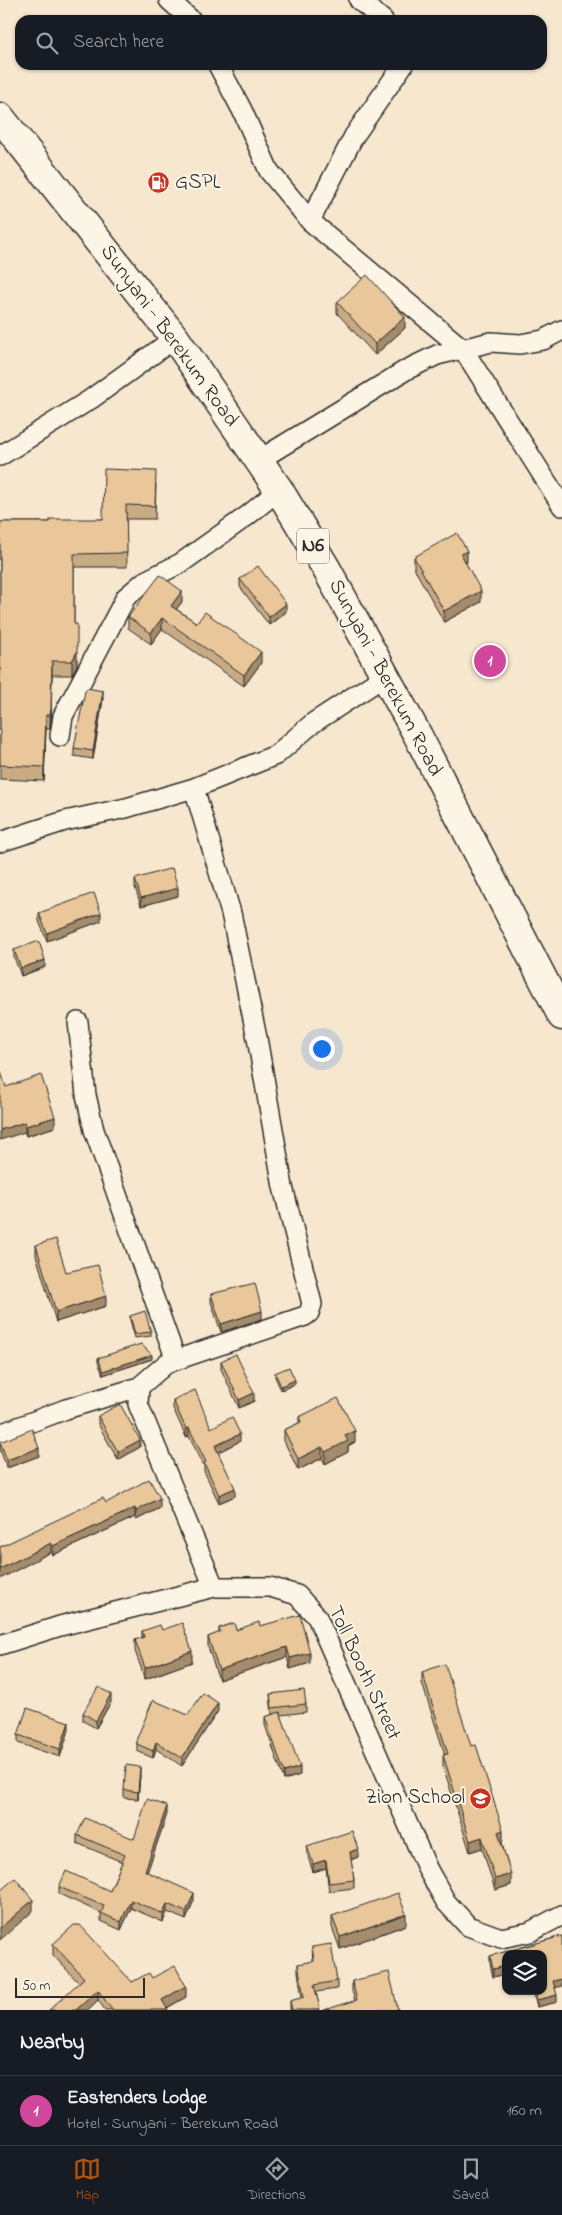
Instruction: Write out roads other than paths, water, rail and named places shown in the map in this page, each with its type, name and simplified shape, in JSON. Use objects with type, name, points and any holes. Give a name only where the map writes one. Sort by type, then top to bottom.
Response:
[{"type":"main road","name":"Sunyani - Berekum Road","points":[[0,117],[175,338],[279,490],[326,568],[385,676],[562,1016]]},
{"type":"street","points":[[169,0],[186,15]]},
{"type":"street","points":[[359,0],[377,15]]},
{"type":"street","points":[[221,70],[242,110],[269,170],[310,220],[463,348],[562,506]]},
{"type":"street","points":[[310,220],[354,136],[400,70]]},
{"type":"street","points":[[259,460],[406,370],[437,355],[491,342],[520,344],[543,340],[562,330]]},
{"type":"street","points":[[0,456],[90,399],[175,338]]},
{"type":"street","points":[[60,736],[63,716],[126,597],[145,581],[181,562],[247,516],[279,490]]},
{"type":"street","points":[[0,842],[65,821],[126,808],[194,788],[276,755],[313,723],[385,676]]},
{"type":"street","points":[[0,1434],[66,1409],[139,1387],[168,1363],[305,1316],[309,1313],[312,1304],[284,1187],[257,1038],[231,913],[194,788]]},
{"type":"street","points":[[78,1022],[86,1095],[94,1130],[176,1360]]},
{"type":"street","points":[[139,1387],[138,1404],[214,1587]]},
{"type":"street","name":"Toll Booth Street","points":[[0,1645],[60,1626],[214,1587],[270,1587],[297,1595],[316,1617],[428,1870],[446,1902],[468,1926],[501,1938],[530,1932],[562,1915]]},
{"type":"place","name":"GSPL","points":[[159,183]]},
{"type":"place","name":"Eastenders Lodge","points":[[490,661]]},
{"type":"place","name":"Zion School","points":[[481,1798]]}]
